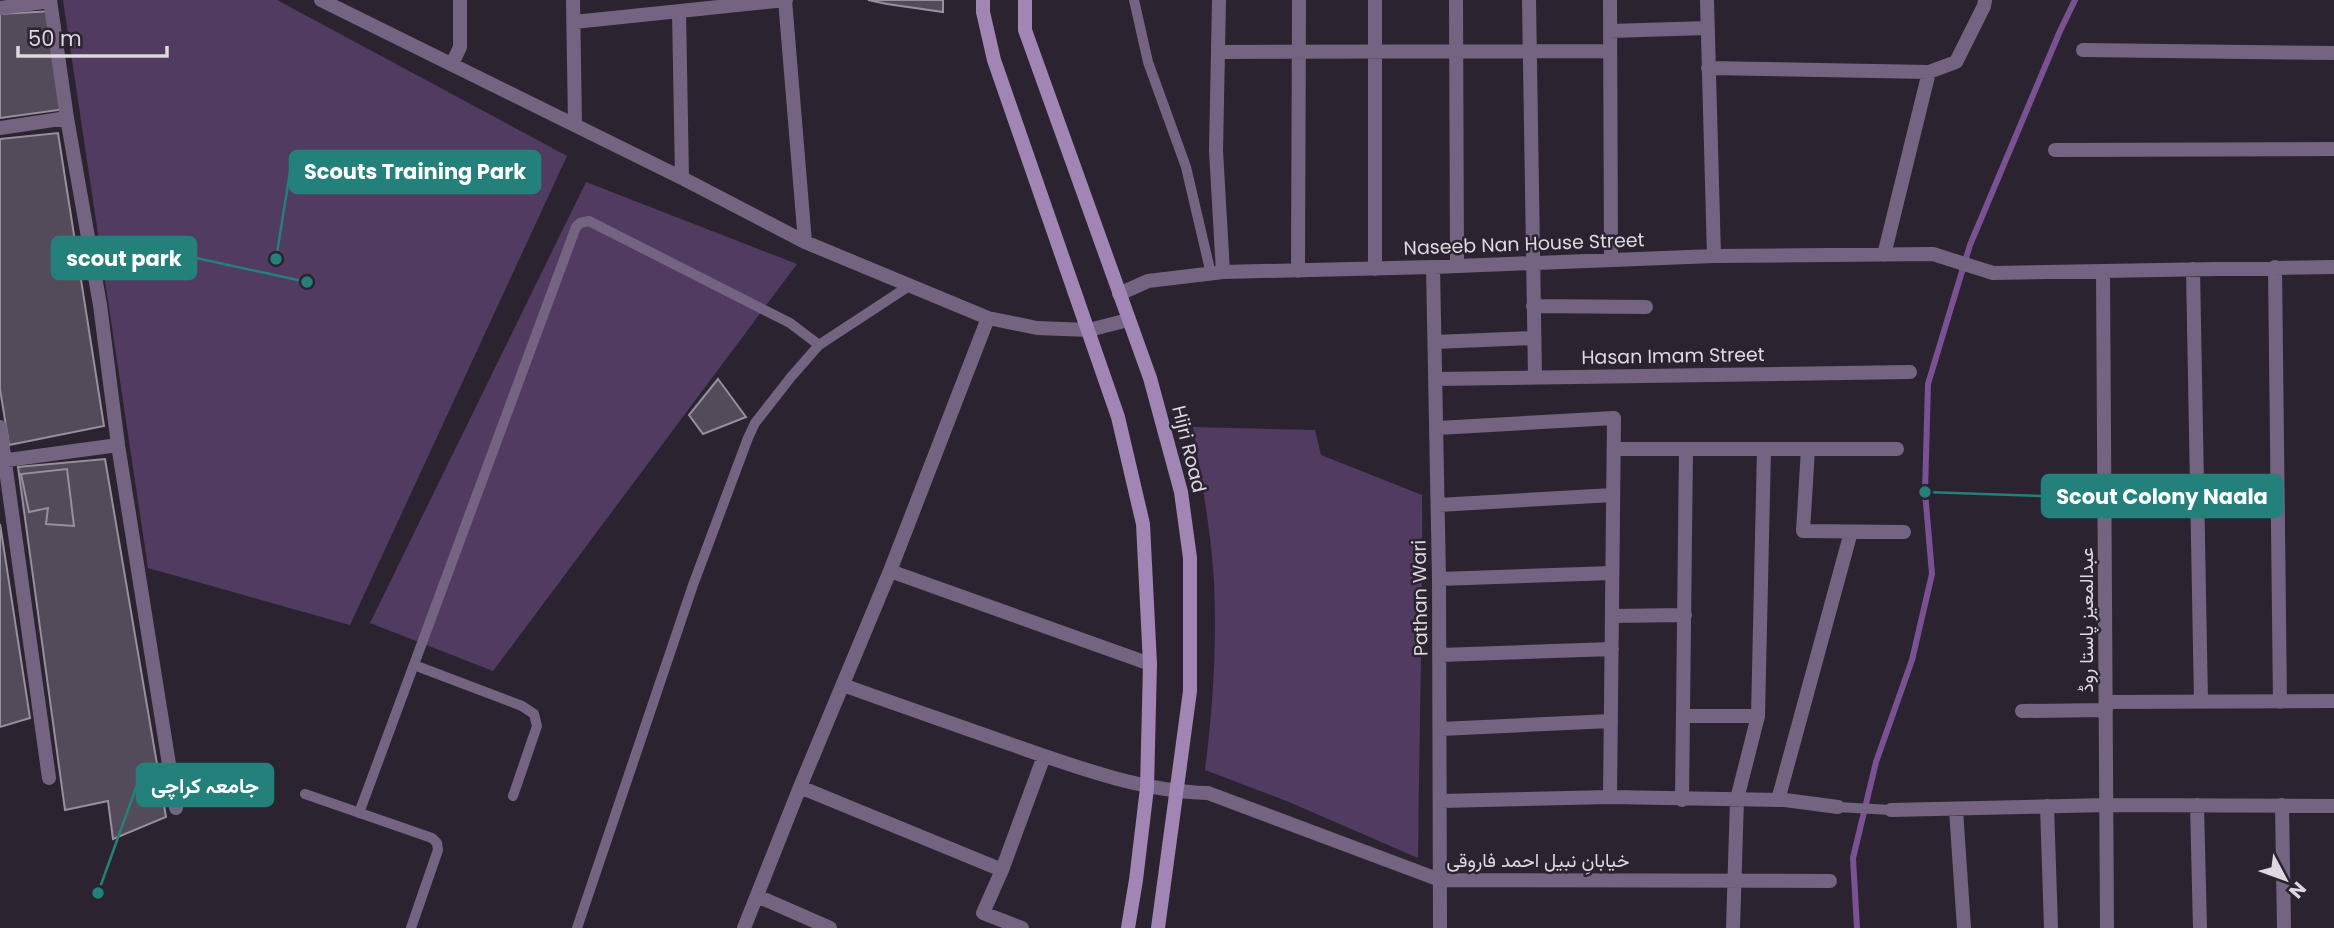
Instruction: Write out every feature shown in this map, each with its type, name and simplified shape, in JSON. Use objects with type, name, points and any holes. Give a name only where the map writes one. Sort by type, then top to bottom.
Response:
[{"type":"main road","points":[[983,0],[983,12],[995,60],[1118,416],[1143,524],[1150,664],[1147,788],[1128,928]]},
{"type":"main road","name":"Hijri Road","points":[[1025,0],[1025,30],[1150,378],[1181,492],[1190,558],[1190,691],[1158,928]]},
{"type":"street","points":[[0,8],[50,0],[67,118],[100,305],[118,445],[176,808]]},
{"type":"street","points":[[321,0],[682,178],[804,242],[988,318],[1037,328],[1089,330],[1128,320]]},
{"type":"street","points":[[351,0],[351,16]]},
{"type":"street","points":[[452,64],[460,47],[460,0]]},
{"type":"street","points":[[573,0],[575,125]]},
{"type":"street","points":[[574,22],[735,2],[785,0],[804,242]]},
{"type":"street","points":[[1217,273],[1219,0]]},
{"type":"street","points":[[1298,271],[1299,0]]},
{"type":"street","points":[[1375,0],[1375,269]]},
{"type":"street","points":[[1456,0],[1457,266]]},
{"type":"street","points":[[1529,0],[1535,377]]},
{"type":"street","points":[[1610,0],[1611,260]]},
{"type":"street","points":[[1707,0],[1714,256]]},
{"type":"street","points":[[1708,68],[1929,72],[1956,62],[1985,0]]},
{"type":"street","points":[[679,11],[682,178]]},
{"type":"street","points":[[1609,32],[1707,27]]},
{"type":"street","points":[[2083,50],[2334,53]]},
{"type":"street","points":[[1220,52],[1609,51]]},
{"type":"street","points":[[1884,255],[1929,72]]},
{"type":"street","points":[[0,128],[67,118]]},
{"type":"street","points":[[2055,150],[2334,149]]},
{"type":"street","name":"Naseeb Nan House Street","points":[[1119,294],[1148,281],[1217,273],[1714,256],[1933,254],[1993,273],[2334,267]]},
{"type":"street","name":"Pathan Wari","points":[[1433,267],[1438,428],[1440,928]]},
{"type":"street","points":[[2275,267],[2280,702]]},
{"type":"street","points":[[2193,269],[2201,702]]},
{"type":"street","name":"عبدالمعیز پاستا روڈ","points":[[2103,271],[2107,928]]},
{"type":"street","points":[[1533,306],[1646,307]]},
{"type":"street","points":[[744,928],[890,571],[988,318]]},
{"type":"street","points":[[1435,342],[1534,338]]},
{"type":"street","name":"Hasan Imam Street","points":[[1436,379],[1910,372]]},
{"type":"street","points":[[1438,428],[1614,418],[1610,797]]},
{"type":"street","points":[[0,427],[2,461],[49,778]]},
{"type":"street","points":[[2,461],[118,445]]},
{"type":"street","points":[[1614,449],[1897,449]]},
{"type":"street","points":[[1682,800],[1686,449]]},
{"type":"street","points":[[1733,928],[1737,799],[1758,716],[1764,449]]},
{"type":"street","points":[[1808,449],[1803,531],[1905,532]]},
{"type":"street","points":[[1438,505],[1613,495]]},
{"type":"street","points":[[1778,800],[1850,532]]},
{"type":"street","points":[[890,571],[1150,664]]},
{"type":"street","points":[[1439,579],[1612,573]]},
{"type":"street","points":[[1612,616],[1685,615]]},
{"type":"street","points":[[1440,655],[1612,649]]},
{"type":"street","name":"خیابانِ نبیل احمد فاروقی","points":[[842,685],[1044,756],[1147,788],[1208,793],[1440,880],[1830,881]]},
{"type":"street","points":[[2022,711],[2201,702],[2334,701]]},
{"type":"street","points":[[1683,716],[1758,716]]},
{"type":"street","points":[[1441,729],[1611,722]]},
{"type":"street","points":[[1022,928],[983,913],[1002,870],[1044,756]]},
{"type":"street","points":[[800,787],[1002,870]]},
{"type":"street","points":[[1441,801],[1610,797],[1778,800],[1838,807]]},
{"type":"street","points":[[1891,810],[2107,805],[2334,806]]},
{"type":"street","points":[[2197,805],[2200,928]]},
{"type":"street","points":[[2282,805],[2284,928]]},
{"type":"street","points":[[2047,806],[2051,928]]},
{"type":"street","points":[[1956,810],[1964,928]]},
{"type":"street","points":[[757,896],[830,928]]},
{"type":"lane","points":[[1134,0],[1147,62],[1186,167],[1217,273]]},
{"type":"lane","points":[[359,813],[574,232],[580,223],[589,221],[790,323],[819,345]]},
{"type":"lane","points":[[577,928],[693,585],[755,423],[790,377],[819,345],[909,286]]},
{"type":"lane","points":[[414,665],[522,706],[534,714],[537,726],[513,796]]},
{"type":"lane","points":[[304,794],[432,838],[437,843],[438,850],[411,928]]},
{"type":"lane","points":[[1838,807],[1891,810]]},
{"type":"shaded area","points":[[63,0],[277,0],[567,156],[350,625],[148,568]]},
{"type":"shaded area","points":[[586,182],[797,264],[493,671],[370,623]]},
{"type":"shaded area","points":[[1193,427],[1315,430],[1321,455],[1422,495],[1418,858],[1289,802],[1205,770],[1214,676],[1214,582]]},
{"type":"building","points":[[868,0],[943,0],[943,12],[887,4]]},
{"type":"building","points":[[52,11],[66,109],[0,118],[0,14]]},
{"type":"building","points":[[58,133],[104,426],[9,445],[0,389],[0,139]]},
{"type":"building","points":[[718,379],[746,417],[703,434],[689,415]]},
{"type":"building","points":[[105,459],[166,817],[113,839],[108,801],[65,810],[18,467]]},
{"type":"building","points":[[67,469],[74,526],[46,524],[48,508],[29,512],[21,474]]},
{"type":"building","points":[[0,524],[30,718],[0,727]]},
{"type":"waterway","points":[[1857,928],[1853,858],[1876,762],[1912,660],[1932,574],[1925,492],[1928,384],[1970,245],[2075,0]]},
{"type":"place","name":"Scouts Training Park","points":[[276,259]]},
{"type":"place","name":"scout park","points":[[307,282]]},
{"type":"place","name":"Scout Colony Naala","points":[[1925,492]]},
{"type":"place","name":"جامعہ کراچی","points":[[98,893]]}]
